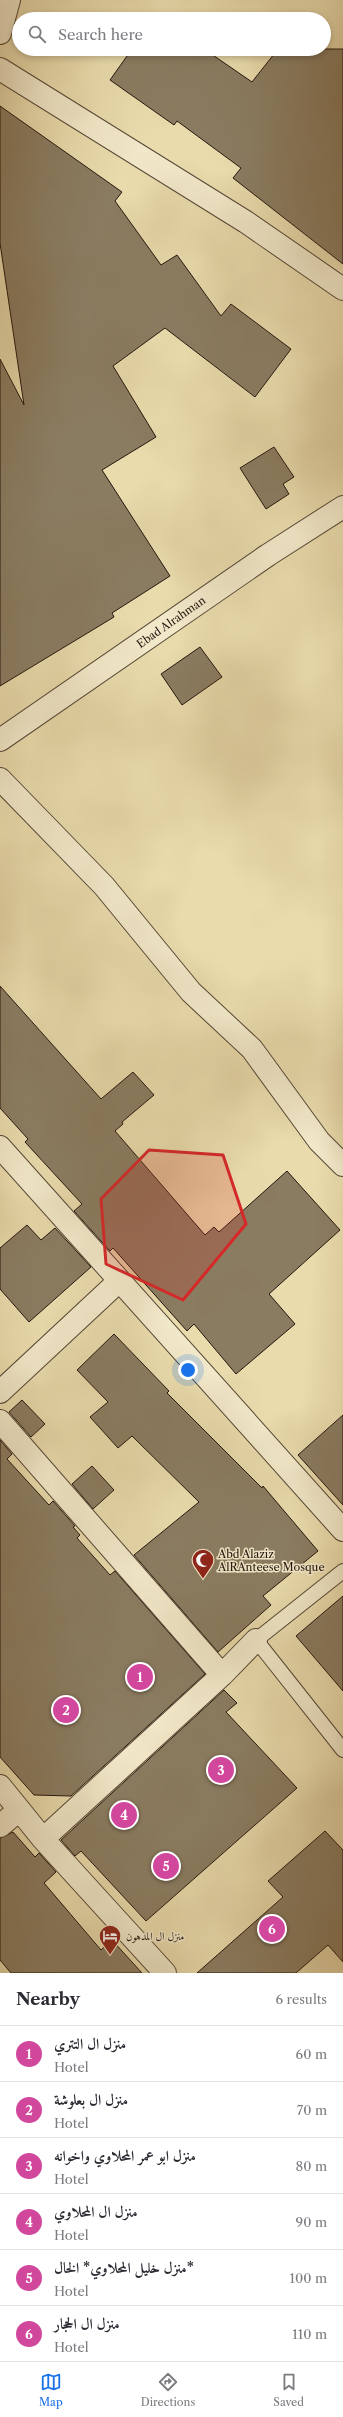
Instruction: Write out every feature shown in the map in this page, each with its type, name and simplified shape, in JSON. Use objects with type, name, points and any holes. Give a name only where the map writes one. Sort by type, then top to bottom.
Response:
[{"type":"street","points":[[0,33],[9,0]]},
{"type":"street","points":[[0,68],[246,222],[343,289]]},
{"type":"street","name":"Ebad Alrahman","points":[[0,740],[268,555],[343,507]]},
{"type":"street","points":[[0,779],[104,886],[191,992],[252,1049],[319,1141],[343,1165]]},
{"type":"street","points":[[0,1147],[343,1530]]},
{"type":"street","points":[[0,1392],[119,1281]]},
{"type":"street","points":[[0,1421],[222,1675]]},
{"type":"street","points":[[43,1839],[222,1675],[256,1640]]},
{"type":"street","points":[[0,1786],[43,1839],[165,1973]]},
{"type":"street","points":[[0,1826],[19,1810]]},
{"type":"lane","points":[[343,1571],[256,1640],[343,1750]]},
{"type":"highlighted area","points":[[149,1150],[223,1155],[246,1224],[183,1300],[106,1264],[101,1199]]},
{"type":"building","points":[[331,49],[343,49],[343,264],[233,178],[241,168],[177,121],[174,125],[110,80],[127,56],[214,56],[252,82],[272,56],[331,56]]},
{"type":"building","points":[[0,106],[122,192],[115,201],[161,265],[177,255],[221,316],[231,304],[291,349],[255,397],[165,328],[113,366],[156,437],[102,470],[170,576],[112,613],[114,617],[0,686],[0,359],[24,405],[0,243]]},
{"type":"building","points":[[274,447],[294,477],[283,484],[289,494],[266,509],[240,468]]},
{"type":"building","points":[[200,647],[222,677],[182,705],[161,674]]},
{"type":"building","points":[[0,986],[101,1099],[133,1072],[154,1095],[122,1122],[123,1124],[115,1131],[205,1235],[214,1227],[219,1232],[287,1171],[340,1230],[269,1294],[295,1324],[236,1374],[194,1324],[187,1331],[113,1248],[110,1251],[74,1211],[82,1204],[25,1142],[28,1139],[0,1108]]},
{"type":"building","points":[[27,1225],[41,1240],[55,1228],[91,1267],[29,1322],[0,1289],[0,1248]]},
{"type":"building","points":[[114,1334],[169,1391],[167,1393],[262,1488],[263,1486],[318,1551],[263,1596],[271,1605],[218,1652],[134,1555],[199,1502],[132,1436],[118,1448],[90,1417],[108,1402],[77,1370]]},
{"type":"building","points":[[22,1400],[45,1424],[31,1437],[9,1412]]},
{"type":"building","points":[[343,1415],[343,1505],[298,1455]]},
{"type":"building","points":[[0,1440],[12,1454],[7,1459],[49,1505],[53,1501],[75,1526],[73,1527],[80,1535],[77,1538],[110,1575],[115,1571],[205,1674],[71,1796],[34,1795],[0,1757]]},
{"type":"building","points":[[92,1466],[114,1490],[93,1509],[72,1484]]},
{"type":"building","points":[[343,1596],[343,1691],[296,1636]]},
{"type":"building","points":[[224,1690],[237,1703],[226,1712],[297,1788],[146,1921],[81,1851],[75,1856],[61,1840]]},
{"type":"building","points":[[325,1831],[343,1850],[343,1962],[328,1945],[296,1973],[197,1973],[283,1897],[268,1881]]},
{"type":"building","points":[[13,1832],[35,1857],[39,1853],[56,1872],[44,1883],[101,1950],[112,1940],[142,1973],[11,1973],[0,1960],[0,1838]]},
{"type":"place","name":"Abd Alaziz AlRAnteese Mosque","points":[[203,1580]]},
{"type":"place","name":"منزل ال التتري","points":[[140,1677]]},
{"type":"place","name":"منزل ال بعلوشة","points":[[66,1710]]},
{"type":"place","name":"منزل ابو عمر المحلاوي واخوانه","points":[[221,1770]]},
{"type":"place","name":"منزل ال المحلاوي","points":[[124,1815]]},
{"type":"place","name":"منزل خليل المحلاوي* الخال*","points":[[166,1866]]},
{"type":"place","name":"منزل ال الحجار","points":[[272,1929]]},
{"type":"place","name":"منزل ال المدهون","points":[[110,1956]]}]
